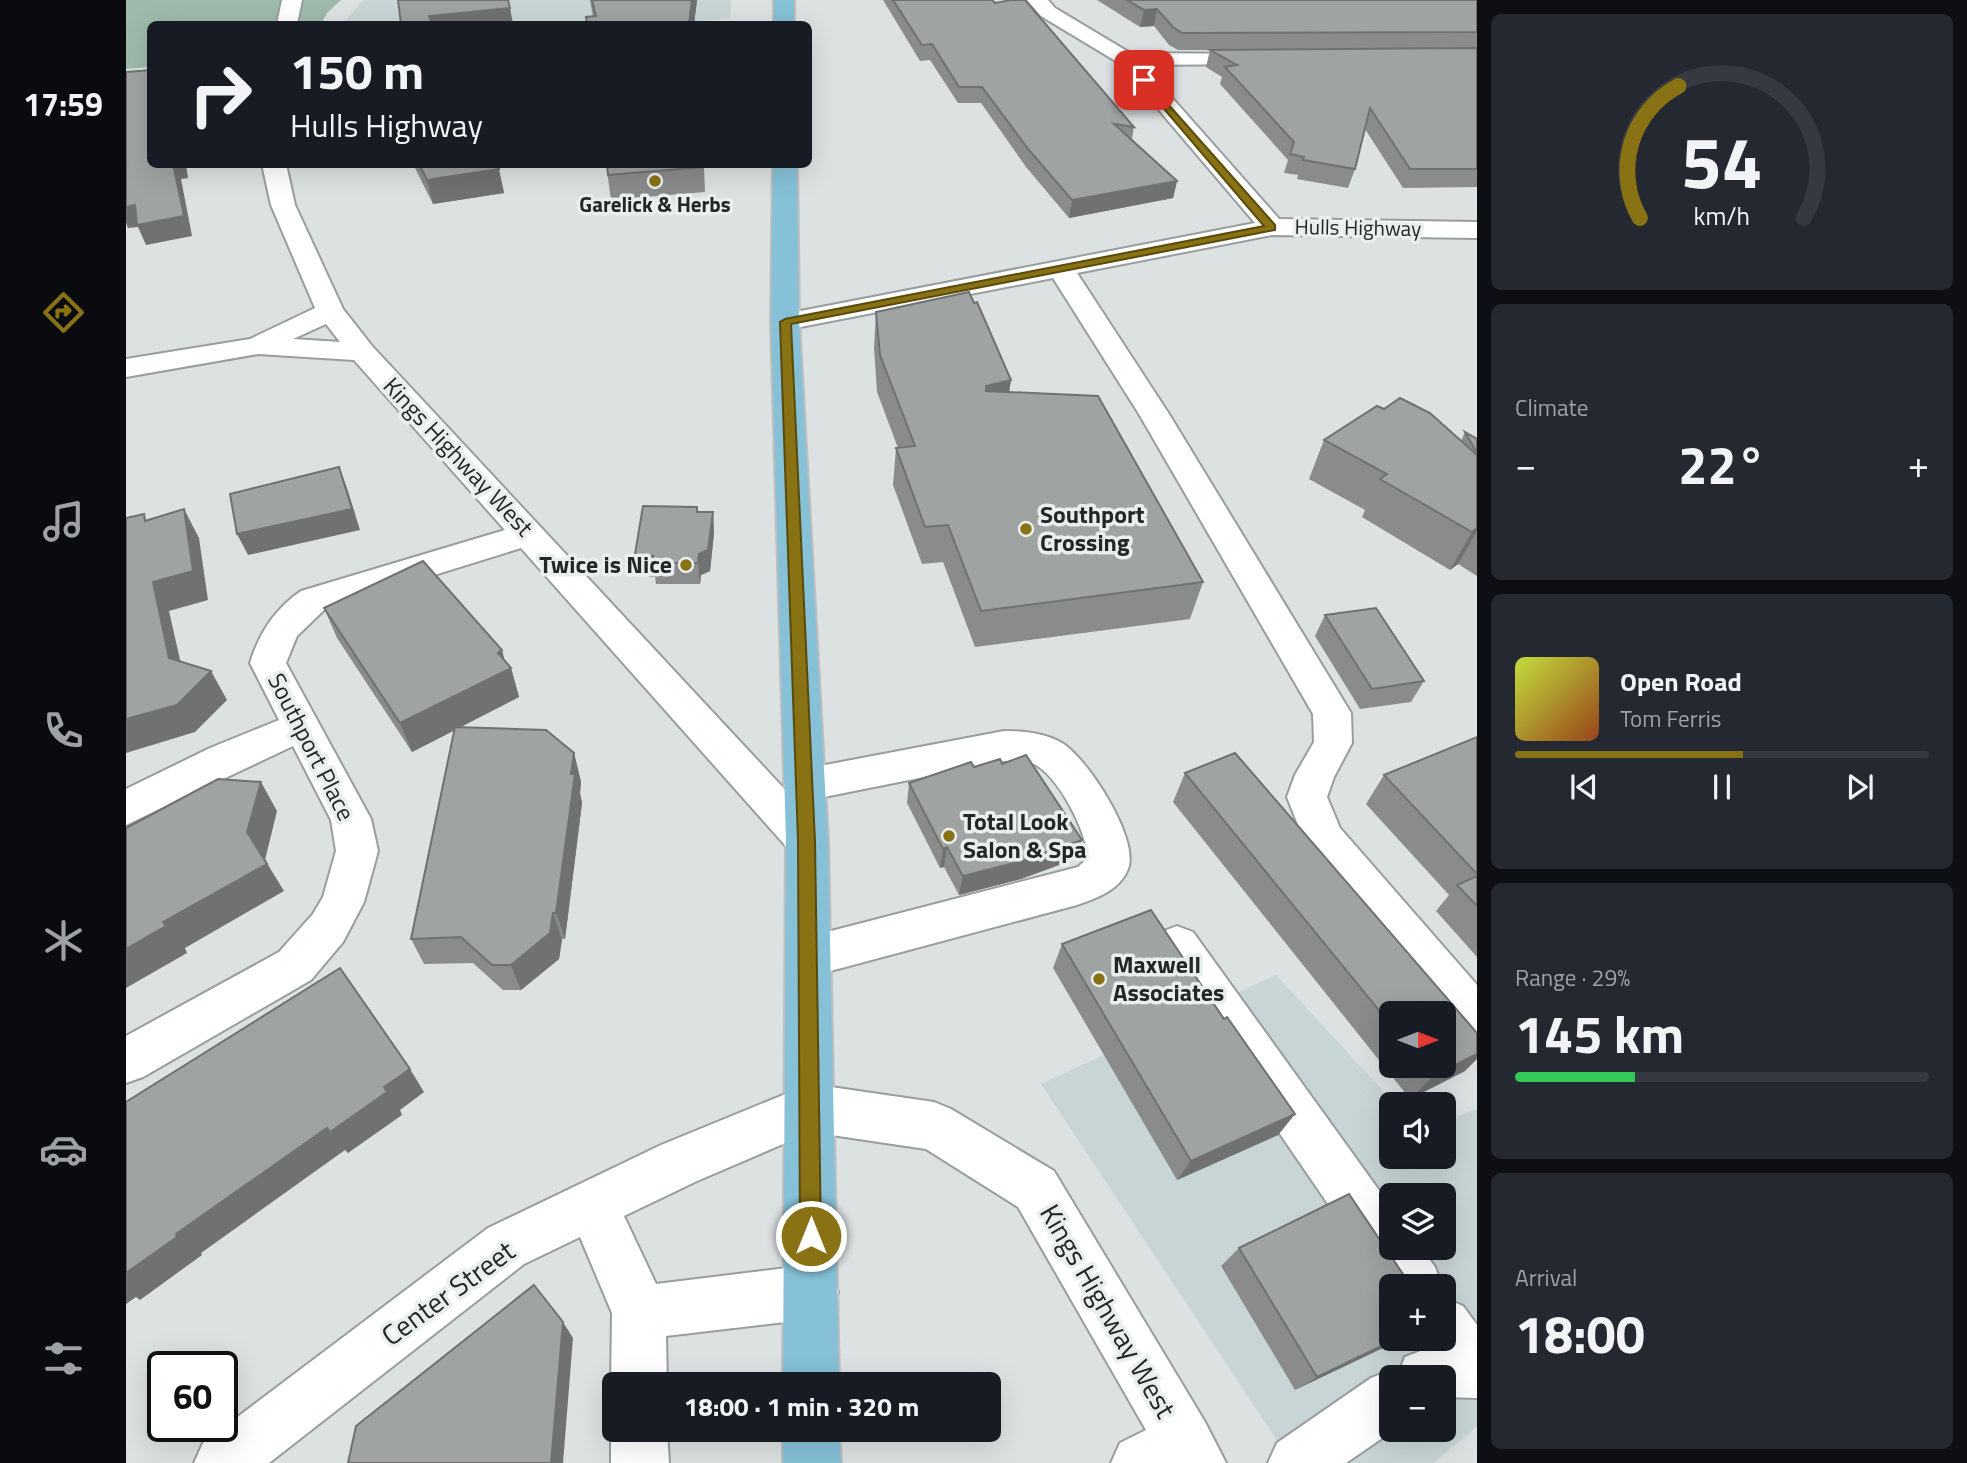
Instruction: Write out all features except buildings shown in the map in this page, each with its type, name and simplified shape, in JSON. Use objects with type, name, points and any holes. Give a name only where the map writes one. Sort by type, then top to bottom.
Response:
[{"type":"main road","points":[[784,0],[784,21]]},
{"type":"main road","points":[[785,168],[785,322],[807,841],[811,1372]]},
{"type":"main road","points":[[811,1442],[812,1463]]},
{"type":"street","points":[[288,21],[292,0]]},
{"type":"street","points":[[1037,0],[1048,12],[1126,59],[1272,227]]},
{"type":"street","points":[[1126,59],[1274,58]]},
{"type":"street","name":"Kings Highway West","points":[[275,168],[284,205],[330,310],[362,352],[807,841]]},
{"type":"street","name":"Hulls Highway","points":[[785,322],[1272,227],[1477,230]]},
{"type":"street","points":[[1060,268],[1154,414],[1332,713],[1333,743],[1315,775],[1307,797],[1323,838],[1477,1019]]},
{"type":"street","points":[[257,346],[330,310]]},
{"type":"street","points":[[126,368],[257,346],[362,352]]},
{"type":"street","name":"Southport Place","points":[[126,1061],[295,965],[328,928],[343,902],[357,852],[351,819],[268,663],[277,637],[299,609],[313,600],[530,534]]},
{"type":"street","points":[[126,808],[224,759],[300,727]]},
{"type":"street","points":[[804,785],[1004,746],[1025,746],[1045,752],[1058,760],[1098,821],[1107,842],[1109,865],[1093,880],[1077,887],[808,957]]},
{"type":"street","points":[[1177,946],[1408,1274]]},
{"type":"street","name":"Kings Highway West","points":[[810,1108],[934,1126],[1036,1189],[1174,1456]]},
{"type":"street","name":"Center Street","points":[[223,1463],[506,1246],[679,1164],[810,1108]]},
{"type":"street","points":[[592,1205],[629,1284],[639,1313],[639,1372]]},
{"type":"street","points":[[639,1313],[811,1292]]},
{"type":"street","points":[[1452,1351],[1459,1372]]},
{"type":"street","points":[[1297,1463],[1379,1406]]},
{"type":"street","points":[[639,1442],[640,1463]]},
{"type":"shaded area","points":[[363,0],[731,0],[730,18],[700,21],[346,21]]},
{"type":"shaded area","points":[[1276,975],[1384,1092],[1379,1092],[1379,1169],[1456,1169],[1456,1117],[1477,1109],[1477,1427],[1433,1463],[1292,1463],[1041,1084]]},
{"type":"green space","points":[[126,0],[341,0],[323,21],[147,21],[147,67],[126,69]]},
{"type":"place","name":"Garelick & Herbs","points":[[655,181]]},
{"type":"place","name":"Southport Crossing","points":[[1026,529]]},
{"type":"place","name":"Twice is Nice","points":[[686,565]]},
{"type":"place","name":"Total Look Salon & Spa","points":[[949,836]]},
{"type":"place","name":"Maxwell Associates","points":[[1099,979]]},
{"type":"route","points":[[811,1236],[807,841],[785,322],[1272,227],[1144,80]]}]
